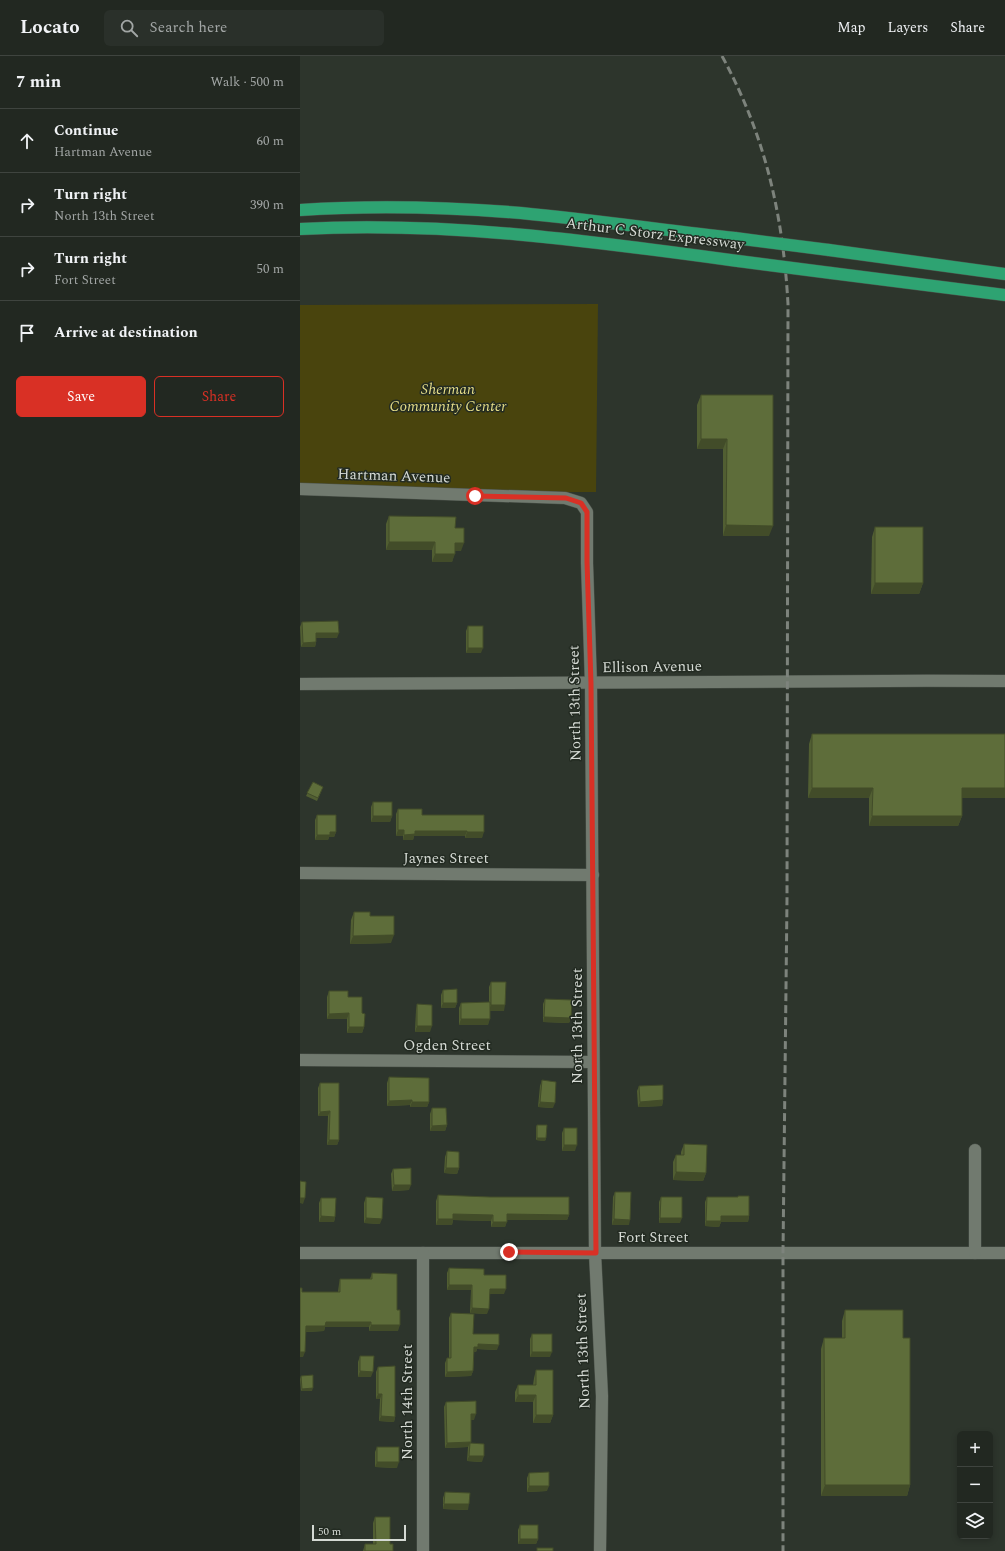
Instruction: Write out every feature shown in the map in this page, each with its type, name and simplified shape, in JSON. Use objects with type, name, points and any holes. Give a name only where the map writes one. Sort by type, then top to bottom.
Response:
[{"type":"highway","name":"Arthur C Storz Expressway","points":[[300,210],[381,207],[453,209],[529,214],[735,238],[1005,274]]},
{"type":"highway","name":"Arthur C Storz Expressway","points":[[300,229],[378,227],[451,229],[514,233],[598,242],[1005,295]]},
{"type":"street","name":"Hartman Avenue","points":[[300,489],[566,498],[581,503]]},
{"type":"street","name":"North 13th Street","points":[[581,503],[587,512],[591,684],[593,1062],[596,1158],[596,1253],[602,1396],[600,1551]]},
{"type":"street","name":"Ellison Avenue","points":[[300,684],[591,684],[788,680],[1005,681]]},
{"type":"street","name":"Jaynes Street","points":[[300,873],[593,875]]},
{"type":"street","name":"Ogden Street","points":[[300,1060],[593,1062]]},
{"type":"street","points":[[975,1150],[975,1253]]},
{"type":"street","name":"Fort Street","points":[[300,1253],[1005,1253]]},
{"type":"street","name":"North 14th Street","points":[[423,1253],[423,1551]]},
{"type":"green space","name":"Sherman Community Center","points":[[598,304],[596,492],[300,493],[300,305]]},
{"type":"building","points":[[701,395],[773,395],[773,526],[726,525],[727,439],[701,439]]},
{"type":"building","points":[[389,516],[456,517],[455,528],[464,528],[464,543],[455,543],[455,554],[435,554],[435,542],[389,542]]},
{"type":"building","points":[[875,527],[923,527],[923,583],[875,583]]},
{"type":"building","points":[[338,621],[339,633],[316,633],[316,642],[303,643],[302,622]]},
{"type":"building","points":[[468,626],[483,626],[483,648],[468,648]]},
{"type":"building","points":[[812,734],[1005,734],[1005,788],[962,788],[962,816],[872,816],[873,788],[812,788]]},
{"type":"building","points":[[313,782],[323,787],[318,798],[307,793]]},
{"type":"building","points":[[373,802],[392,802],[392,816],[373,816]]},
{"type":"building","points":[[398,809],[422,809],[422,815],[484,815],[484,832],[415,831],[415,834],[404,835],[404,830],[398,830]]},
{"type":"building","points":[[317,815],[336,815],[336,832],[330,832],[330,835],[317,835]]},
{"type":"building","points":[[354,912],[370,912],[370,916],[394,916],[394,935],[353,936]]},
{"type":"building","points":[[491,982],[506,982],[505,1005],[491,1005]]},
{"type":"building","points":[[457,989],[457,1003],[443,1003],[443,990]]},
{"type":"building","points":[[329,991],[348,991],[348,997],[362,997],[362,1013],[365,1014],[364,1027],[349,1027],[349,1013],[329,1014]]},
{"type":"building","points":[[545,999],[572,1000],[571,1018],[544,1017]]},
{"type":"building","points":[[490,1002],[490,1019],[461,1019],[461,1003]]},
{"type":"building","points":[[417,1004],[432,1005],[432,1026],[417,1026]]},
{"type":"building","points":[[389,1077],[429,1078],[429,1102],[412,1102],[412,1100],[389,1101]]},
{"type":"building","points":[[542,1080],[556,1082],[555,1103],[540,1102]]},
{"type":"building","points":[[320,1083],[339,1083],[339,1140],[329,1140],[330,1111],[320,1112]]},
{"type":"building","points":[[663,1085],[663,1100],[640,1102],[639,1086]]},
{"type":"building","points":[[432,1108],[446,1108],[447,1125],[432,1126]]},
{"type":"building","points":[[537,1125],[547,1125],[546,1138],[537,1138]]},
{"type":"building","points":[[564,1128],[577,1128],[577,1145],[564,1145]]},
{"type":"building","points":[[684,1144],[707,1145],[706,1173],[676,1172],[676,1155],[684,1155]]},
{"type":"building","points":[[447,1151],[459,1152],[459,1168],[446,1168]]},
{"type":"building","points":[[411,1168],[411,1185],[394,1185],[393,1169]]},
{"type":"building","points":[[300,1181],[306,1182],[305,1198],[300,1198]]},
{"type":"building","points":[[615,1192],[631,1192],[630,1220],[614,1219]]},
{"type":"building","points":[[438,1195],[490,1197],[569,1197],[569,1215],[507,1214],[507,1222],[493,1222],[493,1215],[453,1214],[453,1219],[438,1219]]},
{"type":"building","points":[[749,1196],[749,1216],[721,1216],[721,1221],[706,1221],[707,1197]]},
{"type":"building","points":[[366,1197],[383,1198],[382,1219],[366,1218]]},
{"type":"building","points":[[661,1197],[682,1197],[682,1218],[660,1218]]},
{"type":"building","points":[[321,1198],[336,1198],[335,1217],[321,1216]]},
{"type":"building","points":[[449,1268],[484,1269],[484,1275],[506,1275],[506,1289],[490,1289],[489,1309],[472,1308],[472,1285],[449,1285]]},
{"type":"building","points":[[372,1273],[397,1274],[397,1310],[400,1310],[400,1325],[371,1325],[371,1322],[326,1322],[325,1326],[306,1326],[305,1352],[300,1352],[300,1288],[302,1288],[302,1292],[340,1292],[340,1279],[372,1279]]},
{"type":"building","points":[[845,1310],[903,1310],[903,1338],[910,1338],[910,1485],[825,1485],[824,1338],[845,1338]]},
{"type":"building","points":[[451,1313],[474,1314],[473,1334],[499,1334],[499,1345],[478,1344],[478,1347],[474,1347],[473,1371],[447,1372],[447,1358],[451,1358]]},
{"type":"building","points":[[532,1334],[552,1334],[552,1352],[532,1352]]},
{"type":"building","points":[[360,1356],[374,1356],[373,1372],[360,1371]]},
{"type":"building","points":[[395,1366],[395,1417],[381,1416],[382,1394],[378,1394],[378,1367]]},
{"type":"building","points":[[536,1370],[553,1370],[553,1415],[536,1415],[536,1395],[518,1395],[518,1385],[536,1385]]},
{"type":"building","points":[[313,1375],[313,1388],[302,1389],[301,1376]]},
{"type":"building","points":[[476,1401],[476,1414],[471,1414],[471,1442],[447,1443],[446,1402]]},
{"type":"building","points":[[470,1443],[484,1444],[484,1456],[469,1456]]},
{"type":"building","points":[[377,1447],[399,1447],[399,1462],[377,1462]]},
{"type":"building","points":[[549,1472],[549,1486],[529,1486],[529,1473]]},
{"type":"building","points":[[445,1492],[470,1493],[469,1504],[444,1504]]},
{"type":"building","points":[[375,1517],[390,1517],[390,1544],[393,1544],[393,1551],[365,1551],[365,1544],[376,1544]]},
{"type":"building","points":[[520,1525],[538,1525],[538,1539],[520,1539]]},
{"type":"building","points":[[537,1548],[553,1548],[553,1551],[537,1551]]},
{"type":"railway","points":[[722,56],[750,115],[769,176],[782,238],[788,304],[787,899],[783,1253],[783,1551]]},
{"type":"route","points":[[475,496],[566,498],[581,503],[587,512],[591,684],[593,1062],[596,1158],[596,1253],[509,1252]]}]
